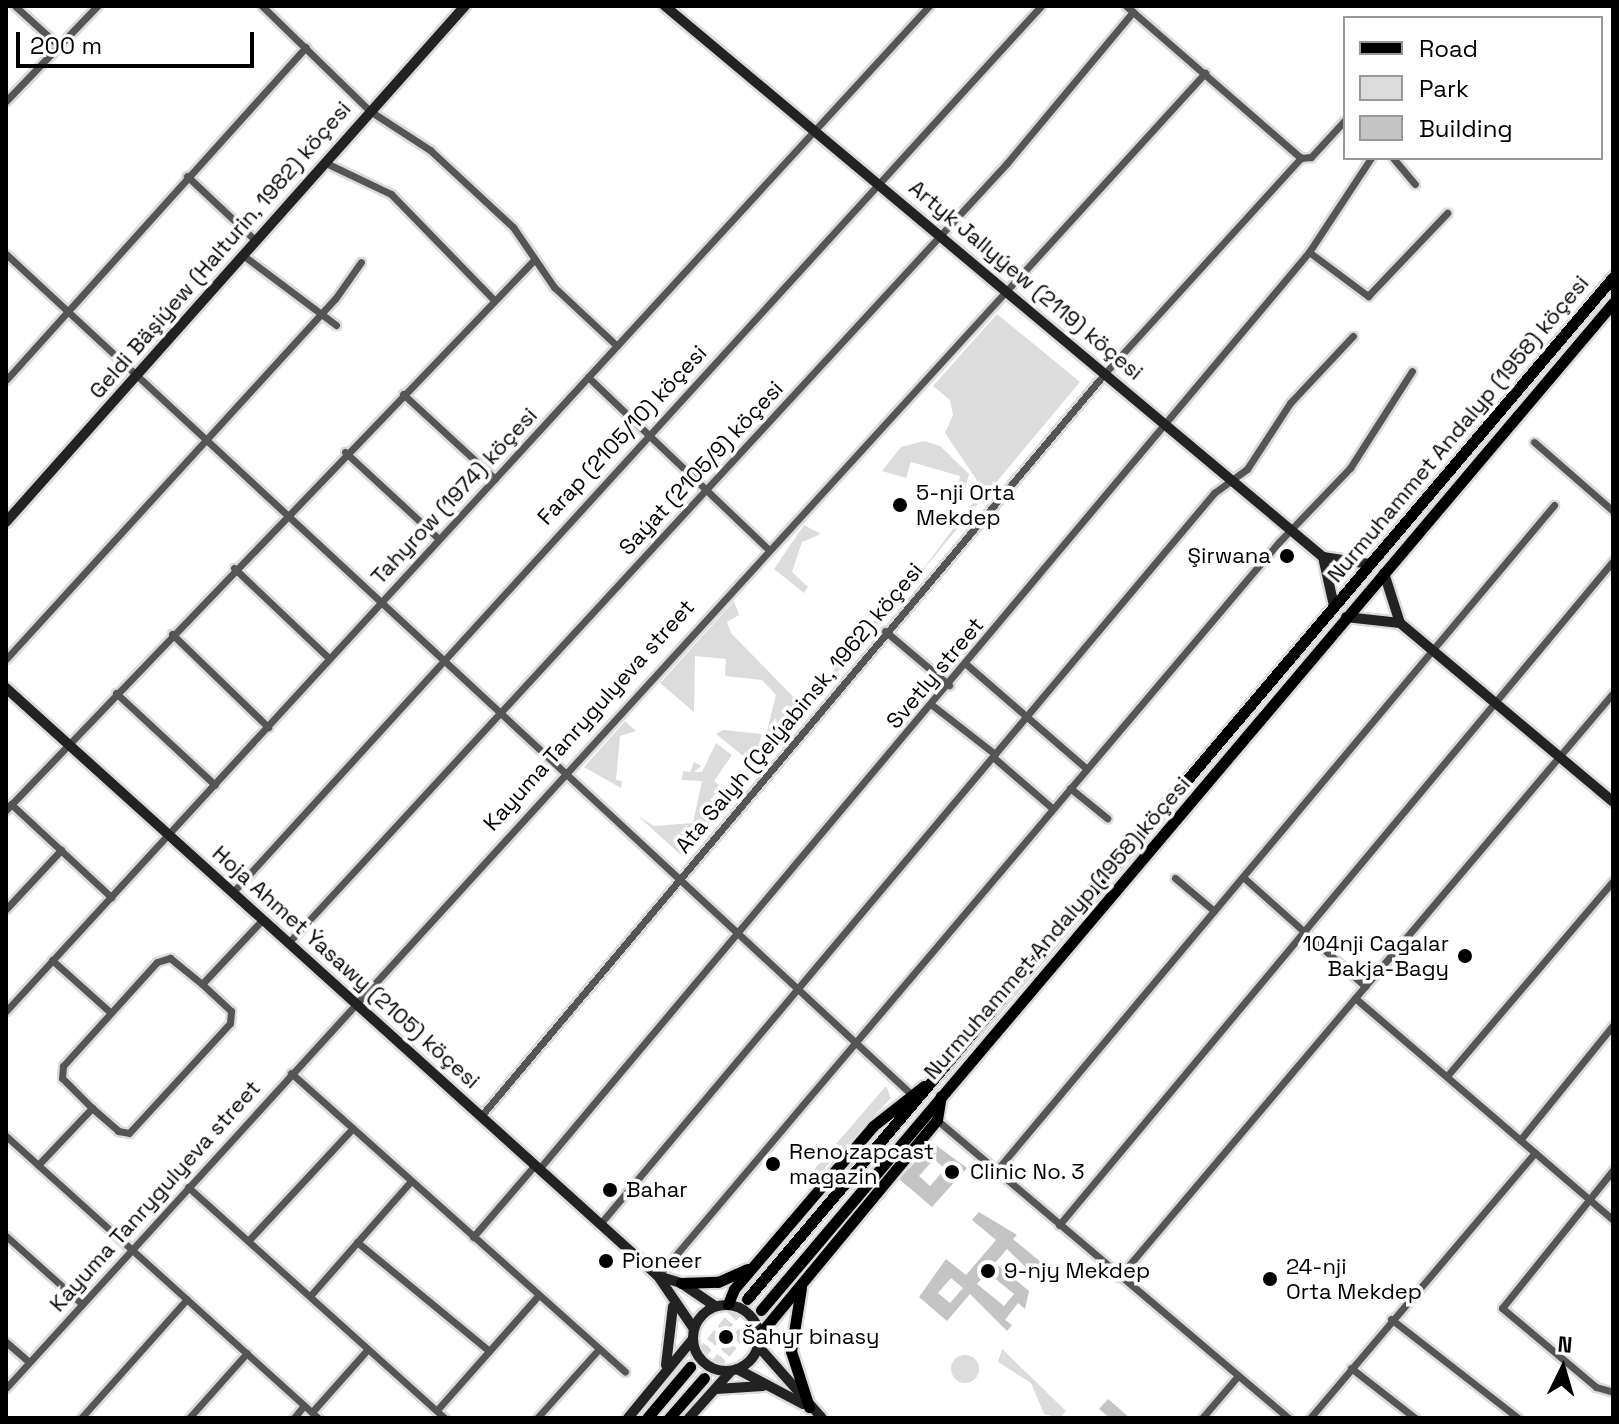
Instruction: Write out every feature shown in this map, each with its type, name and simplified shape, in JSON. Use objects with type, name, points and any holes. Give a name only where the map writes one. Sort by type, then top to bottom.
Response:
[{"type":"main road","name":"Nurmuhammet Andalyp (1958) köçesi","points":[[747,1299],[912,1096],[928,1084],[1613,277]]},
{"type":"main road","name":"Nurmuhammet Andalyp (1958) köçesi","points":[[761,1310],[942,1092],[1613,303]]},
{"type":"main road","points":[[759,1341],[804,1278],[937,1120],[942,1092]]},
{"type":"main road","points":[[728,1304],[755,1265],[912,1096]]},
{"type":"main road","points":[[910,1152],[911,1129]]},
{"type":"main road","points":[[888,1158],[910,1152]]},
{"type":"main road","points":[[681,1283],[718,1282],[755,1265]]},
{"type":"main road","points":[[804,1278],[791,1351],[809,1407]]},
{"type":"main road","points":[[647,1418],[690,1367]]},
{"type":"main road","points":[[669,1418],[704,1378]]},
{"type":"street","points":[[15,6],[59,46]]},
{"type":"street","points":[[6,101],[97,6]]},
{"type":"street","points":[[262,6],[370,111],[446,165],[513,227],[534,260],[617,346]]},
{"type":"street","name":"Geldi Bäşiýew (Halturin, 1982) köçesi","points":[[6,522],[328,164],[370,111],[465,6]]},
{"type":"street","name":"Artyk Jallyýew (2119) köçesi","points":[[665,6],[1006,288],[1323,557]]},
{"type":"street","name":"Tahyrow (1974) köçesi","points":[[6,1011],[588,377],[818,132],[929,6]]},
{"type":"street","name":"Farap (2105/10) köçesi","points":[[233,892],[646,434],[880,185],[1041,6]]},
{"type":"street","points":[[1126,6],[1301,158]]},
{"type":"street","name":"Saýat (2105/9) köçesi","points":[[289,942],[941,235],[1133,12]]},
{"type":"street","points":[[6,380],[306,47]]},
{"type":"street","name":"Kayuma Tanrygulyeva street","points":[[6,1388],[564,769],[1205,73]]},
{"type":"street","name":"Ata Salyh (Çelýabinsk, 1962) köçesi","points":[[481,1116],[885,631],[1106,372],[1301,158],[1311,157],[1343,122]]},
{"type":"street","name":"Svetly street","points":[[473,1237],[739,934],[1168,424],[1309,252],[1370,160]]},
{"type":"street","points":[[1395,160],[1415,184]]},
{"type":"street","points":[[328,164],[356,183],[391,194],[494,300]]},
{"type":"street","points":[[187,176],[256,241]]},
{"type":"street","points":[[1309,252],[1365,295],[1447,213]]},
{"type":"street","points":[[6,254],[283,516],[502,711],[912,1096]]},
{"type":"street","points":[[244,256],[321,309],[336,325]]},
{"type":"street","points":[[111,897],[9,807],[283,516],[534,260]]},
{"type":"street","points":[[6,659],[361,262]]},
{"type":"street","points":[[600,1224],[1027,716],[1231,480],[1247,469],[1290,403],[1353,336]]},
{"type":"street","points":[[658,1276],[1279,542],[1296,532],[1372,438],[1412,371]]},
{"type":"street","points":[[588,377],[767,548]]},
{"type":"street","points":[[403,394],[495,479]]},
{"type":"street","points":[[1534,442],[1613,511]]},
{"type":"street","points":[[345,452],[439,539]]},
{"type":"street","points":[[996,1171],[1434,652],[1554,505]]},
{"type":"street","points":[[1323,557],[1370,564]]},
{"type":"street","name":"Nurmuhammet Andalyp (1958) köçesi","points":[[1323,557],[1334,606]]},
{"type":"street","points":[[1059,1225],[1302,930],[1496,704],[1613,561]]},
{"type":"street","points":[[234,568],[329,658]]},
{"type":"street","name":"Nurmuhammet Andalyp (1958) köçesi","points":[[1384,573],[1400,623]]},
{"type":"street","points":[[1346,617],[1400,623],[1613,802]]},
{"type":"street","points":[[885,631],[949,685]]},
{"type":"street","points":[[172,634],[268,727]]},
{"type":"street","points":[[966,664],[1087,769]]},
{"type":"street","name":"Hoja Ahmet Ýasawy (2105) köçesi","points":[[6,688],[658,1276],[693,1334]]},
{"type":"street","points":[[116,693],[215,785]]},
{"type":"street","points":[[1119,1277],[1613,693]]},
{"type":"street","points":[[932,705],[1053,809]]},
{"type":"street","points":[[1070,788],[1107,818]]},
{"type":"street","points":[[6,909],[61,850]]},
{"type":"street","points":[[1243,877],[1365,986]]},
{"type":"street","points":[[1175,878],[1214,911]]},
{"type":"street","points":[[1447,1076],[1613,881]]},
{"type":"street","points":[[202,984],[262,920]]},
{"type":"street","points":[[170,958],[202,984],[231,1011],[230,1023],[129,1133],[118,1131],[92,1108],[61,1071],[161,959],[170,958]]},
{"type":"street","points":[[52,960],[111,1013]]},
{"type":"street","points":[[1355,998],[1613,1220]]},
{"type":"street","points":[[1520,1140],[1613,1025]]},
{"type":"street","points":[[291,1073],[625,1372]]},
{"type":"street","points":[[38,1165],[92,1108]]},
{"type":"street","points":[[937,1120],[1288,1418]]},
{"type":"street","points":[[248,1241],[352,1129]]},
{"type":"street","points":[[6,1136],[315,1415],[368,1349]]},
{"type":"street","points":[[1310,1418],[1535,1153]]},
{"type":"street","points":[[1613,1170],[1502,1308],[1596,1387],[1613,1392]]},
{"type":"street","points":[[310,1296],[411,1181]]},
{"type":"street","points":[[188,1187],[445,1418]]},
{"type":"street","points":[[6,1236],[82,1304]]},
{"type":"street","points":[[357,1242],[489,1351]]},
{"type":"street","name":"Hoja Ahmet Ýasawy (2105) köçesi","points":[[658,1276],[681,1283],[715,1306]]},
{"type":"street","points":[[437,1410],[538,1296]]},
{"type":"street","points":[[81,1418],[187,1299]]},
{"type":"street","points":[[661,1378],[673,1336],[673,1304]]},
{"type":"street","points":[[628,1418],[715,1306],[728,1304],[751,1315],[759,1341],[809,1407],[822,1418]]},
{"type":"street","points":[[1391,1319],[1518,1418]]},
{"type":"street","points":[[693,1334],[706,1364],[734,1370],[809,1407]]},
{"type":"street","points":[[689,1418],[759,1341]]},
{"type":"street","points":[[6,1342],[29,1362]]},
{"type":"street","points":[[537,1418],[599,1349]]},
{"type":"street","points":[[189,1418],[247,1353]]},
{"type":"street","points":[[1351,1368],[1415,1418]]},
{"type":"street","points":[[1202,1418],[1237,1377]]},
{"type":"street","points":[[714,1389],[742,1383],[768,1387]]},
{"type":"street","points":[[294,1418],[304,1405]]},
{"type":"green space","points":[[997,314],[1080,382],[917,577],[983,489],[945,433],[953,415],[950,400],[933,386]]},
{"type":"green space","points":[[924,441],[940,446],[969,474],[963,497],[957,494],[960,476],[911,462],[906,478],[882,471],[901,447]]},
{"type":"green space","points":[[804,525],[821,534],[802,542],[792,572],[808,587],[804,593],[774,569]]},
{"type":"green space","points":[[906,582],[910,586],[758,767],[776,695],[762,680],[725,676],[726,659],[695,656],[694,712],[660,683],[734,601],[739,615],[727,622],[731,633],[803,707]]},
{"type":"green space","points":[[625,721],[636,731],[620,736],[616,780],[622,781],[621,788],[584,767]]},
{"type":"green space","points":[[723,730],[762,734],[753,764],[716,734]]},
{"type":"green space","points":[[716,743],[732,755],[714,781],[729,794],[724,800],[716,793],[710,800],[723,808],[682,856],[638,816],[654,826],[693,823],[702,781],[682,780],[683,771],[690,772],[694,762],[701,766],[694,772],[702,772]]},
{"type":"green space","points":[[886,1086],[891,1098],[822,1171],[804,1181]]},
{"type":"green space","points":[[1002,1349],[1066,1411],[1060,1418],[1044,1414],[1031,1383],[998,1362]]},
{"type":"green space","points":[[965,1355],[975,1359],[979,1369],[975,1379],[965,1383],[955,1379],[951,1369],[955,1359]]},
{"type":"building","name":"Clinic No. 3","points":[[933,1143],[967,1168],[932,1207],[899,1179]],"holes":[[[934,1159],[945,1169],[930,1186],[919,1176]]]},
{"type":"building","name":"9-njy Mekdep","points":[[979,1212],[1017,1235],[1013,1239],[1048,1268],[1045,1286],[1007,1249],[995,1263],[1029,1291],[1025,1309],[1018,1303],[1005,1320],[1012,1325],[1007,1331],[970,1294],[947,1321],[919,1297],[946,1259],[966,1275],[996,1240],[972,1220]],"holes":[[[987,1272],[1014,1294],[1004,1306],[977,1284]],[[951,1278],[963,1288],[950,1303],[938,1293]]]},
{"type":"building","points":[[1108,1399],[1130,1418],[1110,1418],[1099,1409]]},
{"type":"tunnel","points":[[690,1367],[747,1299]]},
{"type":"tunnel","points":[[704,1378],[761,1310]]},
{"type":"place","name":"5-nji Orta Mekdep","points":[[900,505]]},
{"type":"place","name":"Şirwana","points":[[1287,556]]},
{"type":"place","name":"104nji Cagalar Bakja-Bagy","points":[[1465,956]]},
{"type":"place","name":"Reno zapcast magazin","points":[[773,1164]]},
{"type":"place","name":"Clinic No. 3","points":[[952,1172]]},
{"type":"place","name":"Bahar","points":[[610,1190]]},
{"type":"place","name":"Pioneer","points":[[606,1261]]},
{"type":"place","name":"9-njy Mekdep","points":[[988,1271]]},
{"type":"place","name":"24-nji Orta Mekdep","points":[[1270,1279]]},
{"type":"place","name":"Šahyr binasy","points":[[726,1337]]}]
